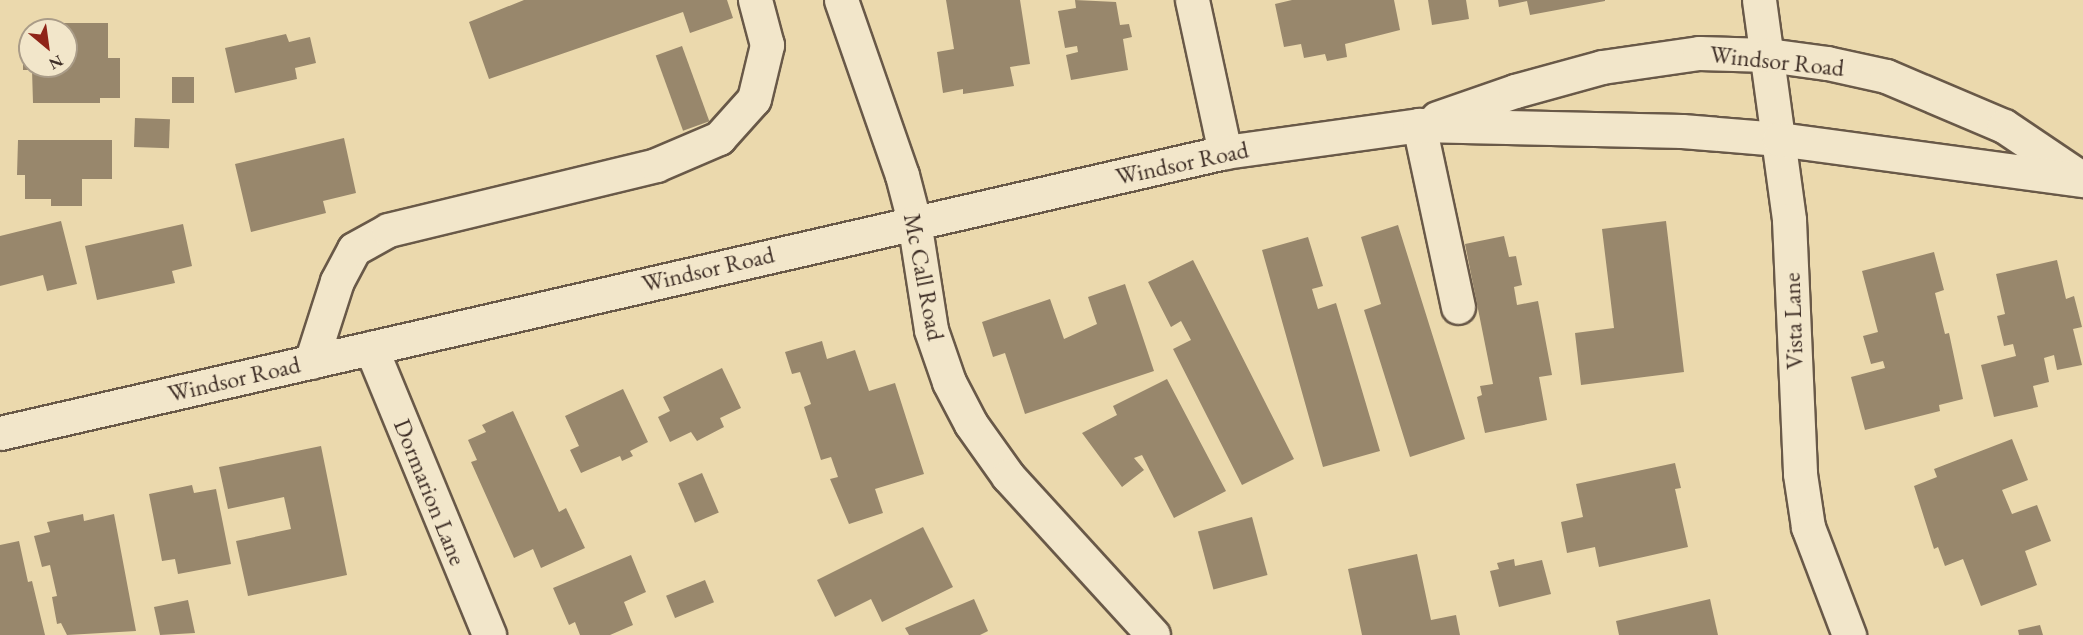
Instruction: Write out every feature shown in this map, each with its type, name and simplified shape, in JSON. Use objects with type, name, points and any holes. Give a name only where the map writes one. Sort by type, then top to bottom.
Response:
[{"type":"street","points":[[311,362],[337,281],[354,249],[388,230],[656,165],[719,138],[754,99],[767,45],[755,0]]},
{"type":"street","name":"Mc Call Road","points":[[841,0],[914,221],[931,330],[949,382],[971,424],[1008,476],[1153,635]]},
{"type":"street","points":[[1192,0],[1225,152]]},
{"type":"street","name":"Vista Lane","points":[[1759,0],[1789,220],[1800,474],[1811,538],[1849,635]]},
{"type":"street","name":"Windsor Road","points":[[1419,125],[1515,91],[1602,67],[1699,53],[1768,55],[1827,63],[1886,76],[2004,126],[2083,180]]},
{"type":"street","points":[[1419,125],[1458,308]]},
{"type":"street","name":"Windsor Road","points":[[0,433],[914,221],[1225,152],[1419,125],[1682,131],[1779,139],[2083,180]]},
{"type":"street","name":"Dormarion Lane","points":[[371,348],[489,635]]},
{"type":"building","points":[[524,0],[727,0],[733,18],[690,33],[683,12],[489,79],[469,22]]},
{"type":"building","points":[[946,0],[1020,0],[1030,64],[1010,67],[1014,86],[963,94],[963,89],[943,93],[937,52],[954,49]]},
{"type":"building","points":[[1075,0],[1116,2],[1120,25],[1129,24],[1132,37],[1123,39],[1128,70],[1071,80],[1066,55],[1078,52],[1077,46],[1065,48],[1058,11],[1076,8]]},
{"type":"building","points":[[1292,0],[1394,0],[1400,30],[1345,44],[1347,57],[1327,61],[1325,54],[1304,58],[1301,44],[1284,47],[1275,4]]},
{"type":"building","points":[[1428,0],[1466,0],[1469,19],[1432,25]]},
{"type":"building","points":[[1498,0],[1605,1],[1530,15],[1527,1],[1499,7]]},
{"type":"building","points":[[78,23],[108,23],[108,58],[120,58],[120,98],[100,98],[100,103],[33,103],[32,78],[78,78]]},
{"type":"building","points":[[286,34],[289,42],[310,37],[316,63],[295,68],[297,79],[235,93],[225,48]]},
{"type":"building","points":[[682,46],[709,121],[683,131],[656,56]]},
{"type":"building","points":[[172,77],[194,77],[194,103],[172,103]]},
{"type":"building","points":[[135,118],[170,119],[169,148],[134,147]]},
{"type":"building","points":[[344,138],[356,193],[323,201],[326,213],[251,232],[235,164]]},
{"type":"building","points":[[18,140],[112,140],[112,179],[82,179],[82,206],[51,206],[51,199],[25,199],[25,175],[17,175]]},
{"type":"building","points":[[61,221],[77,284],[47,291],[43,275],[0,286],[0,236]]},
{"type":"building","points":[[1666,221],[1684,372],[1581,385],[1575,333],[1614,328],[1602,229]]},
{"type":"building","points":[[183,224],[192,266],[172,271],[175,283],[97,300],[85,246]]},
{"type":"building","points":[[1398,225],[1465,439],[1410,457],[1364,310],[1381,304],[1361,237]]},
{"type":"building","points":[[1504,236],[1509,257],[1516,256],[1522,285],[1514,287],[1517,305],[1538,301],[1552,375],[1539,377],[1547,420],[1485,433],[1477,397],[1482,395],[1480,386],[1493,384],[1465,244]]},
{"type":"building","points":[[1308,237],[1323,286],[1312,289],[1318,309],[1336,303],[1380,451],[1323,467],[1262,250]]},
{"type":"building","points":[[1934,252],[1944,290],[1935,293],[1945,334],[1949,333],[1963,399],[1939,405],[1940,411],[1865,430],[1851,377],[1885,368],[1883,361],[1871,364],[1863,336],[1878,332],[1862,271]]},
{"type":"building","points":[[1193,260],[1294,459],[1242,485],[1173,349],[1191,340],[1181,321],[1171,327],[1148,282]]},
{"type":"building","points":[[2057,260],[2066,299],[2074,296],[2082,327],[2073,329],[2082,365],[2057,370],[2054,355],[2044,358],[2049,382],[2033,386],[2038,407],[1994,417],[1981,365],[2016,356],[2013,344],[2004,346],[1997,316],[2005,314],[1996,274]]},
{"type":"building","points":[[1125,284],[1154,371],[1025,414],[1005,353],[993,357],[982,322],[1050,299],[1064,339],[1097,324],[1088,297]]},
{"type":"building","points":[[822,341],[827,359],[855,350],[869,391],[895,383],[924,474],[875,489],[883,513],[849,524],[830,479],[838,477],[831,457],[821,460],[804,407],[811,404],[800,372],[792,374],[785,352]]},
{"type":"building","points":[[722,368],[741,408],[720,418],[724,427],[697,441],[691,432],[670,442],[658,417],[670,411],[663,397]]},
{"type":"building","points":[[1167,379],[1226,491],[1174,518],[1142,455],[1134,458],[1144,470],[1122,487],[1082,433],[1117,415],[1113,406]]},
{"type":"building","points":[[623,389],[648,442],[630,451],[633,456],[622,461],[620,456],[581,473],[570,450],[579,446],[565,416]]},
{"type":"building","points":[[513,411],[559,512],[566,508],[585,548],[541,568],[533,549],[514,558],[471,462],[477,460],[468,440],[486,432],[482,425]]},
{"type":"building","points":[[2012,439],[2028,480],[2002,490],[2012,514],[2037,505],[2051,541],[2025,551],[2037,585],[1981,606],[1963,559],[1945,566],[1938,547],[1934,549],[1914,486],[1937,477],[1934,469]]},
{"type":"building","points":[[321,446],[347,575],[248,596],[236,541],[291,529],[284,497],[228,509],[219,467]]},
{"type":"building","points":[[1675,463],[1681,488],[1675,489],[1688,547],[1599,567],[1595,547],[1567,553],[1561,522],[1583,517],[1576,484]]},
{"type":"building","points":[[702,473],[719,513],[695,523],[678,483]]},
{"type":"building","points":[[192,485],[194,493],[216,489],[231,564],[178,574],[175,559],[162,561],[149,494]]},
{"type":"building","points":[[83,514],[84,521],[114,514],[136,631],[67,635],[61,623],[57,624],[52,597],[57,596],[50,565],[42,567],[34,536],[50,532],[47,522]]},
{"type":"building","points":[[1252,517],[1268,575],[1213,589],[1198,531]]},
{"type":"building","points":[[923,527],[953,587],[882,622],[871,599],[835,617],[817,580]]},
{"type":"building","points":[[19,541],[28,582],[32,581],[45,635],[0,635],[0,545]]},
{"type":"building","points":[[1417,554],[1431,620],[1456,615],[1460,635],[1362,635],[1348,569]]},
{"type":"building","points":[[631,555],[646,592],[624,602],[633,625],[610,635],[580,635],[575,622],[569,625],[553,588]]},
{"type":"building","points":[[1514,559],[1515,566],[1542,560],[1551,594],[1499,607],[1490,571],[1499,569],[1497,563]]},
{"type":"building","points":[[705,580],[714,602],[675,618],[666,596]]},
{"type":"building","points":[[974,599],[988,631],[980,635],[909,635],[905,628]]},
{"type":"building","points":[[1710,599],[1718,635],[1619,635],[1616,621]]},
{"type":"building","points":[[188,600],[195,633],[160,635],[154,607]]},
{"type":"building","points":[[2040,625],[2043,635],[2019,635],[2018,630]]}]
